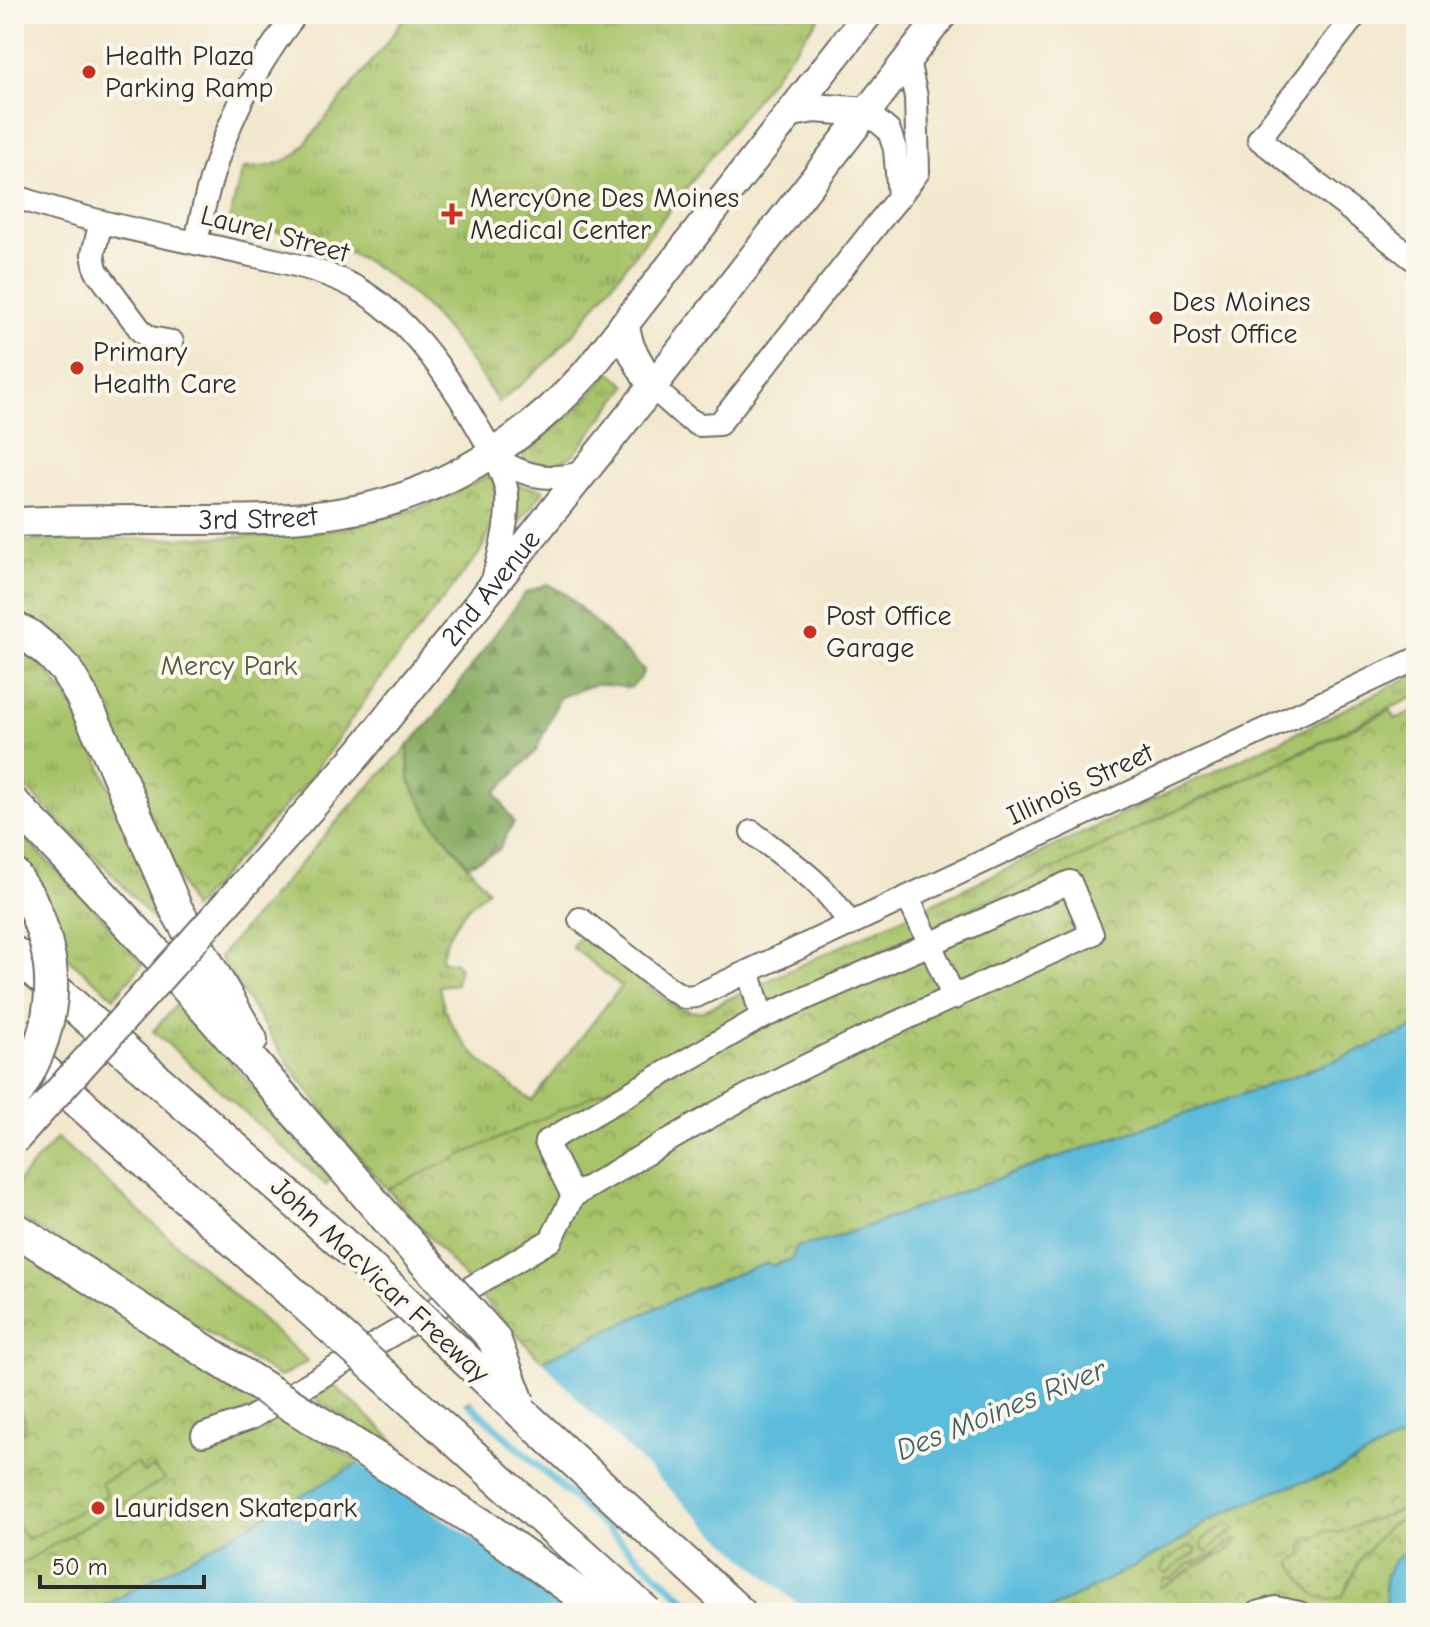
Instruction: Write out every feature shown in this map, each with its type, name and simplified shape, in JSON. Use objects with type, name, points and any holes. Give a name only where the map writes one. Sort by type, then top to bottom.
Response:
[{"type":"highway","points":[[14,628],[51,654],[66,670],[81,695],[176,909],[284,1098]]},
{"type":"highway","points":[[14,804],[85,874],[494,1339],[522,1413]]},
{"type":"highway","points":[[14,1097],[39,1054],[50,1015],[51,963],[39,919],[22,887]]},
{"type":"highway","name":"John MacVicar Freeway","points":[[14,953],[361,1260],[740,1613]]},
{"type":"highway","points":[[14,1044],[647,1613]]},
{"type":"highway","points":[[14,1069],[201,1210]]},
{"type":"highway","points":[[14,1228],[482,1525],[606,1613]]},
{"type":"main road","points":[[491,454],[539,420],[566,395],[868,14]]},
{"type":"main road","name":"2nd Avenue","points":[[14,1141],[359,753],[652,387],[943,14]]},
{"type":"main road","points":[[792,112],[814,108],[867,112]]},
{"type":"main road","points":[[624,324],[630,347],[652,387]]},
{"type":"main road","name":"3rd Street","points":[[14,522],[280,519],[339,513],[402,497],[450,477],[491,454]]},
{"type":"street","points":[[196,243],[213,169],[232,117],[271,46],[296,14]]},
{"type":"street","points":[[1356,14],[1259,139],[1416,261]]},
{"type":"street","points":[[652,387],[699,425],[719,424],[899,197],[918,172],[916,97],[908,60]]},
{"type":"street","points":[[867,112],[889,131],[895,149],[899,197]]},
{"type":"street","name":"Laurel Street","points":[[14,196],[101,222],[331,276],[364,292],[392,313],[423,344],[477,425],[507,491],[504,526],[491,589]]},
{"type":"street","points":[[101,222],[93,254],[96,270],[142,332],[150,338],[172,342]]},
{"type":"street","points":[[491,454],[510,468],[546,478],[582,473]]},
{"type":"street","name":"Illinois Street","points":[[580,919],[670,989],[684,997],[696,996],[1416,659]]},
{"type":"street","points":[[752,832],[821,886],[836,902],[850,925]]},
{"type":"street","points":[[203,1435],[251,1418],[551,1240],[573,1196],[746,1097],[1092,934],[1070,882],[762,1018],[546,1142],[573,1196]]},
{"type":"street","points":[[908,898],[954,998]]},
{"type":"street","points":[[759,968],[762,1018]]},
{"type":"street","points":[[1257,1613],[1275,1608],[1299,1613]]},
{"type":"green space","name":"MercyOne Des Moines Medical Center","points":[[406,14],[822,14],[573,334],[544,365],[499,403],[433,314],[392,278],[369,263],[330,245],[229,221],[243,168],[272,165],[297,154],[389,40]]},
{"type":"green space","points":[[610,372],[627,386],[575,453],[563,461],[550,464],[523,463],[524,453],[582,405]]},
{"type":"green space","name":"Mercy Park","points":[[487,476],[494,479],[496,508],[479,554],[378,682],[307,782],[192,909],[92,682],[56,644],[14,611],[14,541],[278,536],[346,528],[404,513],[444,498]]},
{"type":"green space","points":[[517,485],[543,489],[519,522],[515,521]]},
{"type":"green space","points":[[547,584],[566,594],[644,670],[630,688],[596,684],[560,697],[536,751],[496,793],[514,822],[498,851],[468,865],[431,820],[409,780],[408,746],[433,719],[525,593]]},
{"type":"green space","points":[[14,646],[50,675],[77,715],[167,920],[157,924],[116,878],[14,776]]},
{"type":"green space","points":[[1416,674],[1416,696],[903,941],[822,991],[462,1274],[348,1144],[293,1070],[219,957],[347,810],[408,746],[409,780],[431,820],[488,890],[464,912],[452,929],[444,949],[441,960],[459,966],[456,984],[439,986],[444,1005],[451,1023],[473,1052],[532,1101],[621,986],[572,947],[581,934],[673,1006],[694,1012],[703,1011]]},
{"type":"green space","points":[[1416,709],[1416,1027],[1258,1089],[829,1240],[797,1247],[792,1259],[699,1288],[542,1361],[482,1298],[388,1189],[821,991],[827,976],[1391,710],[1396,719]]},
{"type":"green space","points":[[14,827],[103,918],[143,964],[114,997],[64,955],[53,914],[33,873],[14,846]]},
{"type":"green space","points":[[179,1002],[331,1179],[326,1185],[153,1031]]},
{"type":"green space","points":[[57,1138],[308,1361],[280,1377],[17,1216],[14,1212],[14,1186]]},
{"type":"green space","points":[[14,1246],[361,1464],[92,1613],[14,1613]]},
{"type":"green space","points":[[333,1384],[397,1443],[390,1447],[312,1397]]},
{"type":"green space","points":[[14,1405],[23,1414],[25,1423],[22,1433],[14,1442]]},
{"type":"green space","points":[[1416,1434],[1416,1613],[1043,1613],[1173,1546],[1213,1518],[1283,1488],[1331,1474],[1388,1444]]},
{"type":"green space","name":"Lauridsen Skatepark","points":[[137,1463],[143,1473],[153,1468],[165,1479],[14,1568],[14,1523],[27,1540],[107,1495],[101,1483]]},
{"type":"green space","points":[[1416,1504],[1416,1511],[1388,1526],[1363,1553],[1343,1596],[1326,1599],[1318,1596],[1291,1563],[1305,1554],[1301,1546],[1326,1531],[1338,1533]]},
{"type":"green space","points":[[1227,1523],[1234,1527],[1234,1532],[1222,1538],[1208,1552],[1203,1551],[1202,1540]]},
{"type":"green space","points":[[1239,1539],[1222,1554],[1159,1588],[1164,1578],[1171,1579],[1189,1564],[1214,1556],[1227,1544]]},
{"type":"green space","points":[[1190,1546],[1197,1548],[1194,1555],[1167,1574],[1160,1571],[1165,1561]]},
{"type":"water","name":"Des Moines River","points":[[1416,1027],[1416,1434],[1388,1444],[1331,1474],[1283,1488],[1213,1518],[1173,1546],[1043,1613],[92,1613],[542,1361],[699,1288],[767,1263],[773,1266],[792,1259],[797,1247],[829,1240],[1258,1089]]},
{"type":"water","points":[[1416,1549],[1416,1613],[1400,1613],[1387,1605],[1385,1587],[1388,1570],[1398,1557]]},
{"type":"pier","points":[[540,1358],[588,1410],[702,1521],[808,1613],[705,1613],[469,1398]]},
{"type":"pier","points":[[462,1402],[694,1613],[571,1613],[497,1554],[357,1462],[386,1445],[417,1462],[394,1440]]},
{"type":"place","name":"Health Plaza Parking Ramp","points":[[89,72]]},
{"type":"place","name":"MercyOne Des Moines Medical Center","points":[[452,214]]},
{"type":"place","name":"Des Moines Post Office","points":[[1156,318]]},
{"type":"place","name":"Primary Health Care","points":[[77,368]]},
{"type":"place","name":"Post Office Garage","points":[[810,632]]},
{"type":"place","name":"Lauridsen Skatepark","points":[[98,1508]]}]
